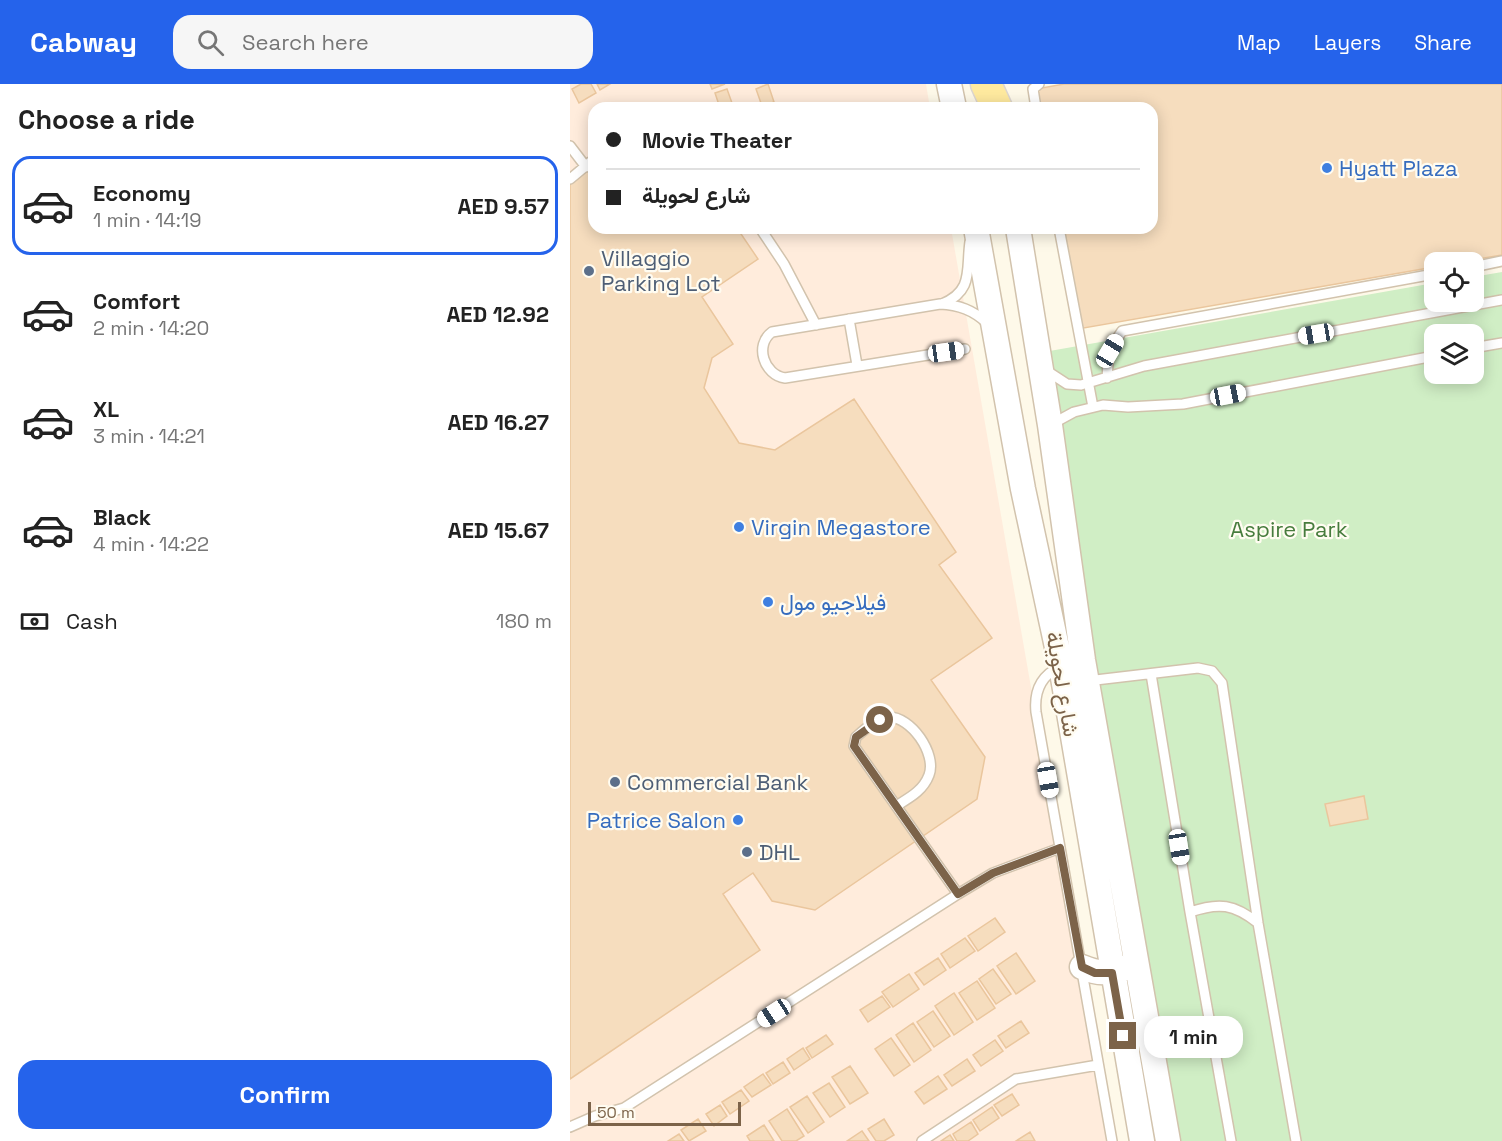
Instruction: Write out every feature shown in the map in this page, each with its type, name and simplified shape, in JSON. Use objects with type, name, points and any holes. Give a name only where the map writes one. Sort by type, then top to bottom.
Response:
[{"type":"main road","points":[[986,84],[994,102]]},
{"type":"street","points":[[949,84],[953,102]]},
{"type":"street","points":[[993,84],[996,102]]},
{"type":"street","name":"شارع لحويلة","points":[[976,234],[1023,489],[1061,666],[1142,1141]]},
{"type":"street","name":"شارع لحويلة","points":[[1019,234],[1050,425],[1086,681],[1168,1141]]},
{"type":"street","points":[[1023,489],[1058,484]]},
{"type":"street","points":[[1082,967],[1095,973],[1112,973],[1137,963]]},
{"type":"lane","points":[[1035,86],[1036,102]]},
{"type":"lane","points":[[570,146],[586,167],[570,179]]},
{"type":"lane","points":[[764,234],[784,264],[816,325]]},
{"type":"lane","points":[[965,350],[785,378],[779,377],[768,369],[763,343],[766,336],[772,332],[950,301],[964,286],[968,277],[968,254],[973,234]]},
{"type":"lane","points":[[1060,234],[1093,407]]},
{"type":"lane","points":[[1484,265],[1502,261]]},
{"type":"lane","points":[[1107,378],[1110,351],[1122,331],[1424,276]]},
{"type":"lane","points":[[1040,366],[1067,384],[1082,385],[1144,366],[1502,300]]},
{"type":"lane","points":[[940,304],[972,311],[996,333]]},
{"type":"lane","points":[[849,319],[857,365]]},
{"type":"lane","points":[[1484,346],[1502,343]]},
{"type":"lane","points":[[1050,425],[1074,412],[1103,405],[1128,407],[1183,404],[1424,358]]},
{"type":"lane","points":[[1061,666],[1046,675],[1040,683],[1035,702],[1112,1141]]},
{"type":"lane","points":[[1086,681],[1205,669],[1218,676],[1222,683],[1258,923],[1296,1141]]},
{"type":"lane","points":[[1151,674],[1231,1141]]},
{"type":"lane","points":[[896,806],[919,791],[930,772],[930,761],[920,736],[913,728],[894,718],[885,717],[860,733],[854,746],[896,806],[958,894]]},
{"type":"lane","points":[[570,1128],[595,1116],[624,1108],[993,873],[1060,848]]},
{"type":"lane","points":[[1190,912],[1207,906],[1226,906],[1243,912],[1258,923]]},
{"type":"lane","points":[[922,1141],[1016,1079],[1098,1065]]},
{"type":"shaded area","name":"فيلاجيو مول","points":[[570,84],[926,84],[929,102],[588,102],[588,234],[952,234],[1110,1141],[570,1141]]},
{"type":"green space","name":"Aspire Park","points":[[1502,272],[1502,1141],[1177,1141],[1044,352],[1424,285],[1424,312],[1484,312],[1484,275]]},
{"type":"building","points":[[581,84],[591,84],[596,93],[579,103],[572,89]]},
{"type":"building","points":[[597,84],[610,84],[600,90]]},
{"type":"building","points":[[710,84],[725,84],[712,89]]},
{"type":"building","points":[[768,84],[774,102],[761,102],[756,89]]},
{"type":"building","name":"Hyatt Plaza","points":[[1064,84],[1502,84],[1502,255],[1484,258],[1484,252],[1424,252],[1424,269],[1078,329],[1061,234],[1158,234],[1158,102],[1038,102],[1036,89]]},
{"type":"building","points":[[727,89],[732,102],[718,102],[715,93]]},
{"type":"building","name":"فيلاجيو مول","points":[[588,167],[588,234],[741,234],[758,259],[702,297],[733,344],[712,358],[704,388],[739,443],[775,450],[854,399],[956,552],[939,565],[992,638],[931,680],[985,757],[977,799],[815,910],[772,901],[753,873],[737,884],[723,894],[760,950],[570,1079],[570,180]]},
{"type":"building","points":[[1364,796],[1368,819],[1330,826],[1325,804]]},
{"type":"building","points":[[995,918],[1005,932],[978,951],[968,936]]},
{"type":"building","points":[[965,938],[975,951],[950,968],[941,954]]},
{"type":"building","points":[[1016,953],[1035,981],[1016,994],[997,966]]},
{"type":"building","points":[[938,958],[946,970],[924,985],[915,973]]},
{"type":"building","points":[[993,969],[1011,994],[996,1004],[979,979]]},
{"type":"building","points":[[909,974],[919,989],[893,1007],[882,992]]},
{"type":"building","points":[[977,981],[995,1008],[977,1020],[959,993]]},
{"type":"building","points":[[954,993],[973,1022],[954,1035],[935,1006]]},
{"type":"building","points":[[882,996],[890,1007],[868,1022],[860,1010]]},
{"type":"building","points":[[933,1011],[950,1036],[934,1047],[917,1022]]},
{"type":"building","points":[[1021,1021],[1029,1033],[1006,1048],[998,1036]]},
{"type":"building","points":[[913,1023],[931,1050],[914,1062],[896,1035]]},
{"type":"building","points":[[826,1035],[833,1044],[812,1058],[806,1048]]},
{"type":"building","points":[[891,1038],[910,1065],[894,1076],[875,1049]]},
{"type":"building","points":[[995,1040],[1003,1051],[981,1066],[973,1055]]},
{"type":"building","points":[[803,1048],[810,1059],[794,1070],[787,1059]]},
{"type":"building","points":[[967,1059],[975,1071],[952,1086],[944,1075]]},
{"type":"building","points":[[783,1062],[790,1073],[773,1084],[766,1073]]},
{"type":"building","points":[[850,1066],[868,1093],[850,1104],[832,1077]]},
{"type":"building","points":[[763,1074],[771,1085],[752,1097],[744,1087]]},
{"type":"building","points":[[938,1076],[947,1089],[924,1104],[915,1092]]},
{"type":"building","points":[[829,1083],[845,1107],[830,1117],[813,1093]]},
{"type":"building","points":[[741,1090],[749,1101],[730,1114],[722,1102]]},
{"type":"building","points":[[1012,1094],[1019,1105],[1002,1116],[994,1105]]},
{"type":"building","points":[[807,1096],[824,1122],[808,1133],[790,1107]]},
{"type":"building","points":[[720,1105],[727,1116],[714,1126],[706,1114]]},
{"type":"building","points":[[992,1107],[999,1118],[980,1131],[973,1120]]},
{"type":"building","points":[[787,1109],[804,1136],[796,1141],[782,1141],[769,1121]]},
{"type":"building","points":[[698,1119],[706,1131],[689,1141],[681,1130]]},
{"type":"building","points":[[884,1119],[894,1135],[884,1141],[876,1141],[868,1129]]},
{"type":"building","points":[[971,1122],[978,1134],[968,1141],[957,1141],[953,1134]]},
{"type":"building","points":[[764,1125],[774,1141],[750,1141],[747,1136]]},
{"type":"building","points":[[862,1131],[869,1141],[847,1141]]},
{"type":"building","points":[[1030,1132],[1035,1141],[1016,1141]]},
{"type":"building","points":[[679,1134],[684,1141],[668,1141]]},
{"type":"building","points":[[950,1135],[954,1141],[941,1141]]},
{"type":"place","name":"Hyatt Plaza","points":[[1327,168]]},
{"type":"place","name":"Villaggio Parking Lot","points":[[589,271]]},
{"type":"place","name":"Virgin Megastore","points":[[739,527]]},
{"type":"place","name":"فيلاجيو مول","points":[[768,602]]},
{"type":"place","name":"Commercial Bank","points":[[615,782]]},
{"type":"place","name":"Patrice Salon","points":[[738,820]]},
{"type":"place","name":"DHL","points":[[747,852]]},
{"type":"route","points":[[880,720],[860,733],[856,737],[854,746],[958,894],[993,873],[1060,848],[1082,967],[1095,973],[1112,973],[1123,1036]]}]
